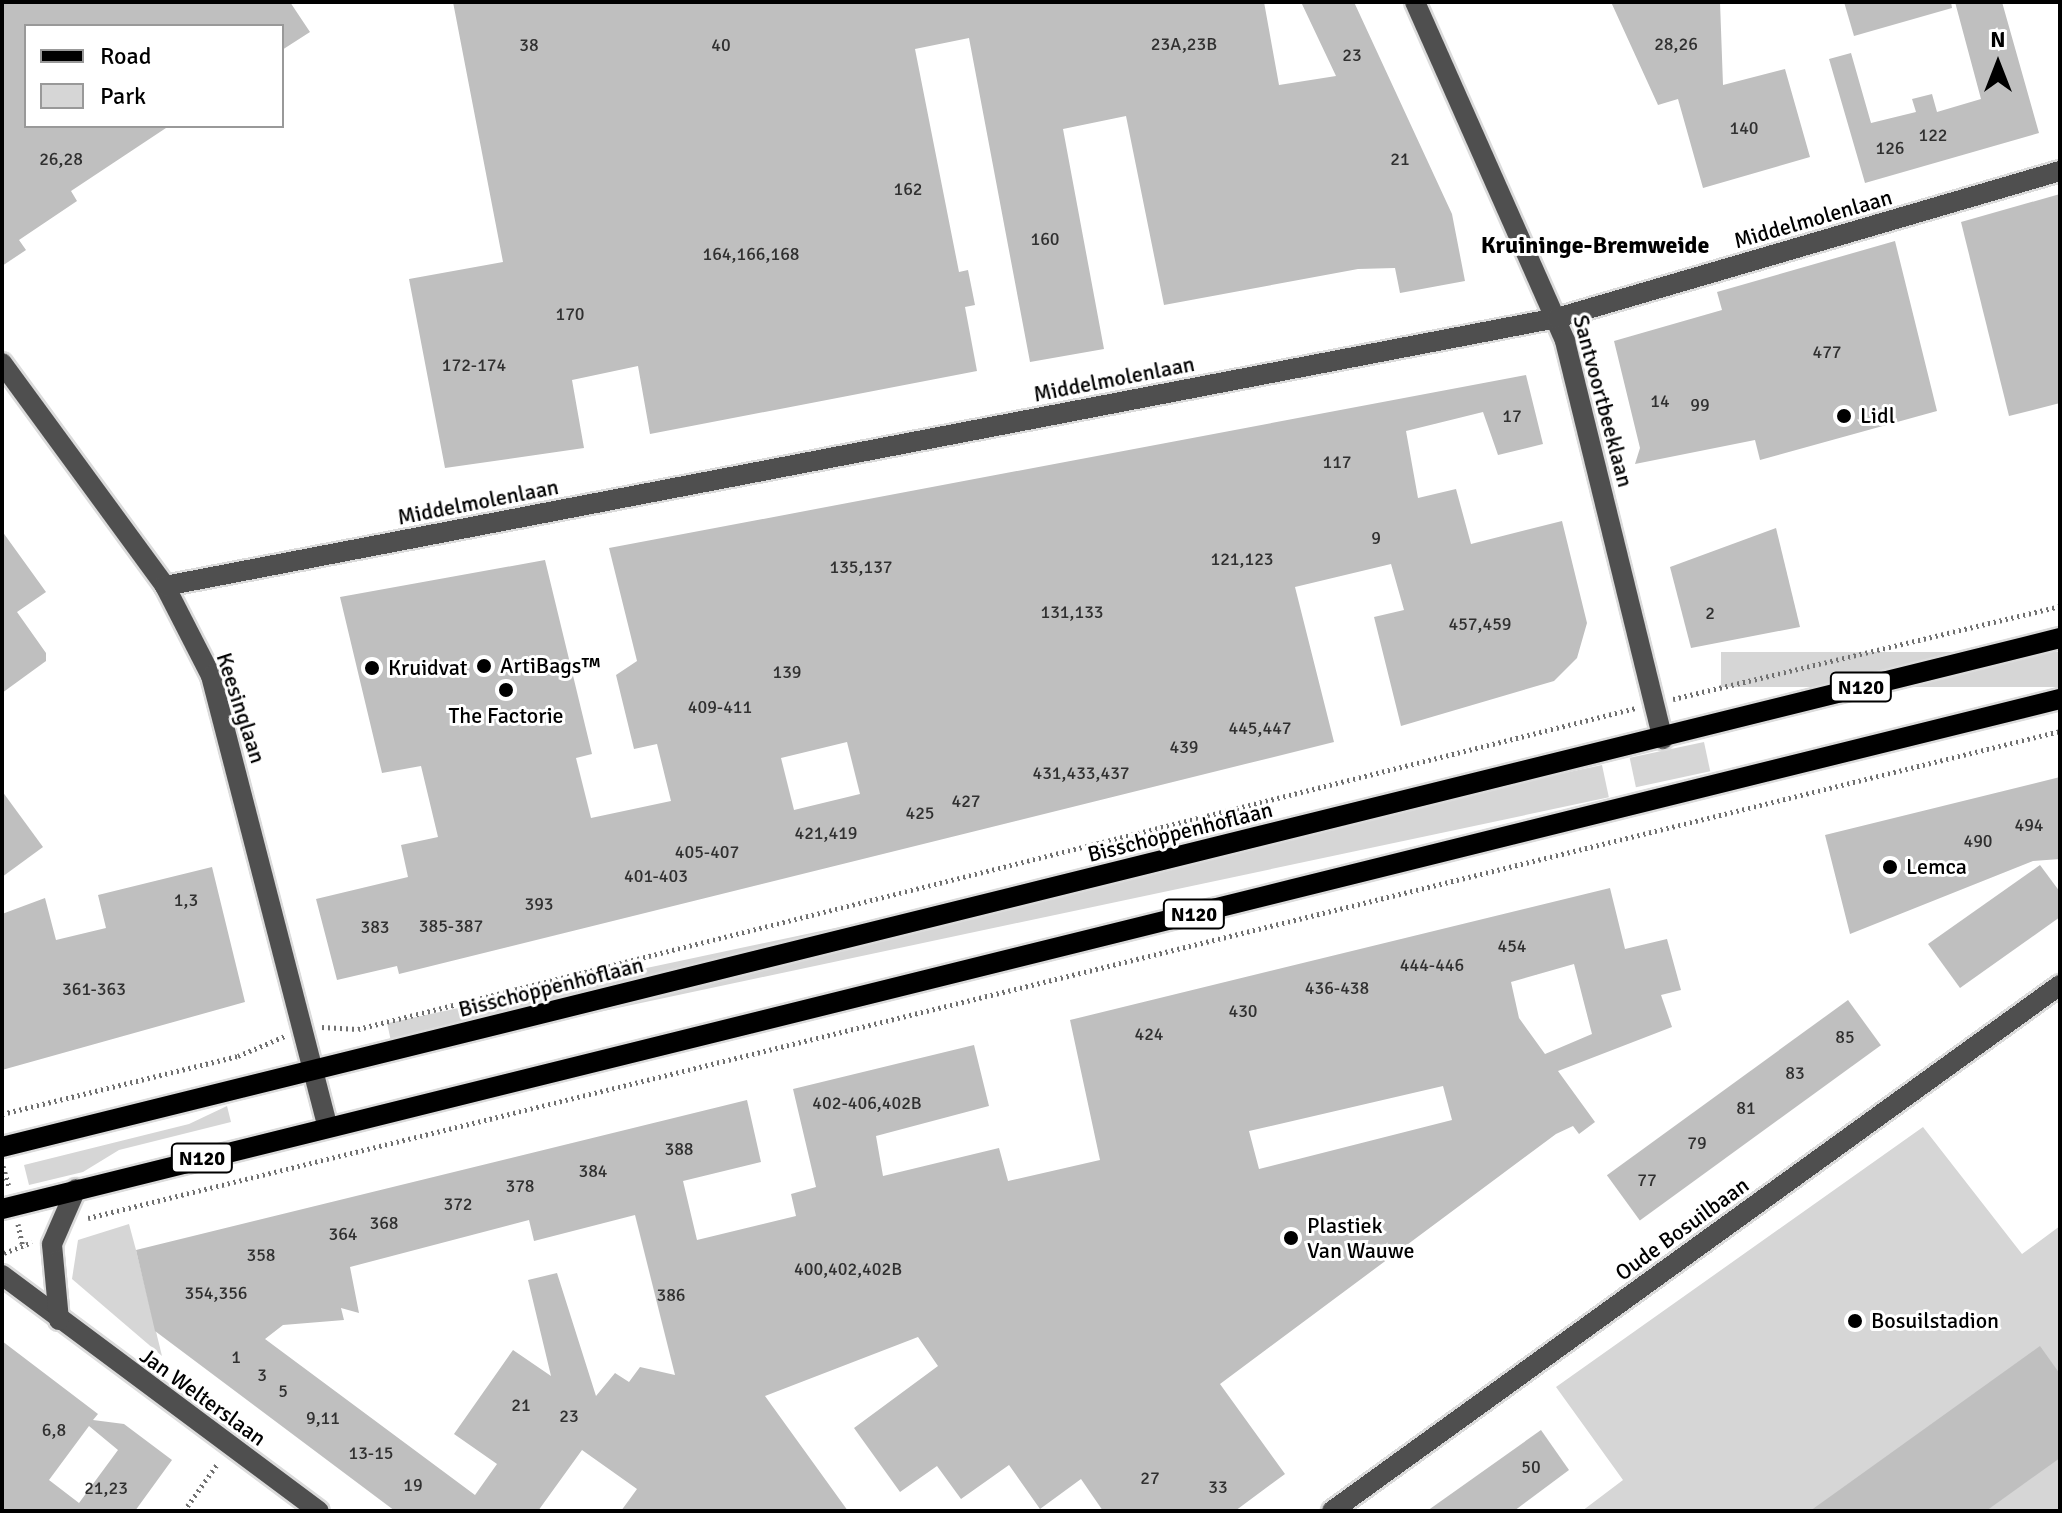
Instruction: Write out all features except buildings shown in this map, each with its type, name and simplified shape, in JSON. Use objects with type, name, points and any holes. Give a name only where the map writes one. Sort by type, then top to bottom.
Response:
[{"type":"main road","name":"Bisschoppenhoflaan","points":[[2,1147],[1663,739],[2060,638]]},
{"type":"main road","name":"N120","points":[[2,1209],[2060,699]]},
{"type":"street","name":"Santvoortbeeklaan","points":[[1415,2],[1557,318],[1663,739]]},
{"type":"street","name":"Middelmolenlaan","points":[[165,586],[1557,318],[2060,171]]},
{"type":"street","name":"Keesinglaan","points":[[2,363],[165,586],[211,676],[311,1072]]},
{"type":"street","name":"Oude Bosuilbaan","points":[[1332,1511],[2060,985]]},
{"type":"street","points":[[311,1072],[328,1127]]},
{"type":"street","points":[[59,1320],[50,1272],[56,1229],[76,1189]]},
{"type":"street","name":"Jan Welterslaan","points":[[2,1275],[319,1511]]},
{"type":"path","points":[[2,1114],[238,1056],[302,1032],[358,1029],[1656,703],[2060,606]]},
{"type":"path","points":[[56,1229],[2060,731]]},
{"type":"path","points":[[184,1511],[229,1446]]},
{"type":"green space","points":[[1721,652],[2060,652],[2060,687],[1721,687]]},
{"type":"green space","points":[[1704,742],[1710,771],[1636,787],[1630,758]]},
{"type":"green space","points":[[1602,765],[1609,797],[394,1056],[387,1023]]},
{"type":"green space","points":[[227,1106],[231,1122],[119,1150],[83,1172],[29,1185],[24,1165],[189,1124]]},
{"type":"green space","name":"Bosuilstadion","points":[[1923,1127],[2022,1254],[2060,1226],[2060,1511],[1582,1511],[1623,1480],[1556,1387]]},
{"type":"green space","points":[[129,1224],[162,1356],[72,1279],[78,1240]]},
{"type":"place","name":"Lidl","points":[[1844,416]]},
{"type":"place","name":"ArtiBags™","points":[[484,666]]},
{"type":"place","name":"Kruidvat","points":[[372,668]]},
{"type":"place","name":"The Factorie","points":[[506,690]]},
{"type":"place","name":"Lemca","points":[[1890,867]]},
{"type":"place","name":"Plastiek Van Wauwe","points":[[1291,1238]]},
{"type":"place","name":"Bosuilstadion","points":[[1855,1321]]},
{"type":"district","name":"Kruininge-Bremweide","points":[[1595,246]]}]
